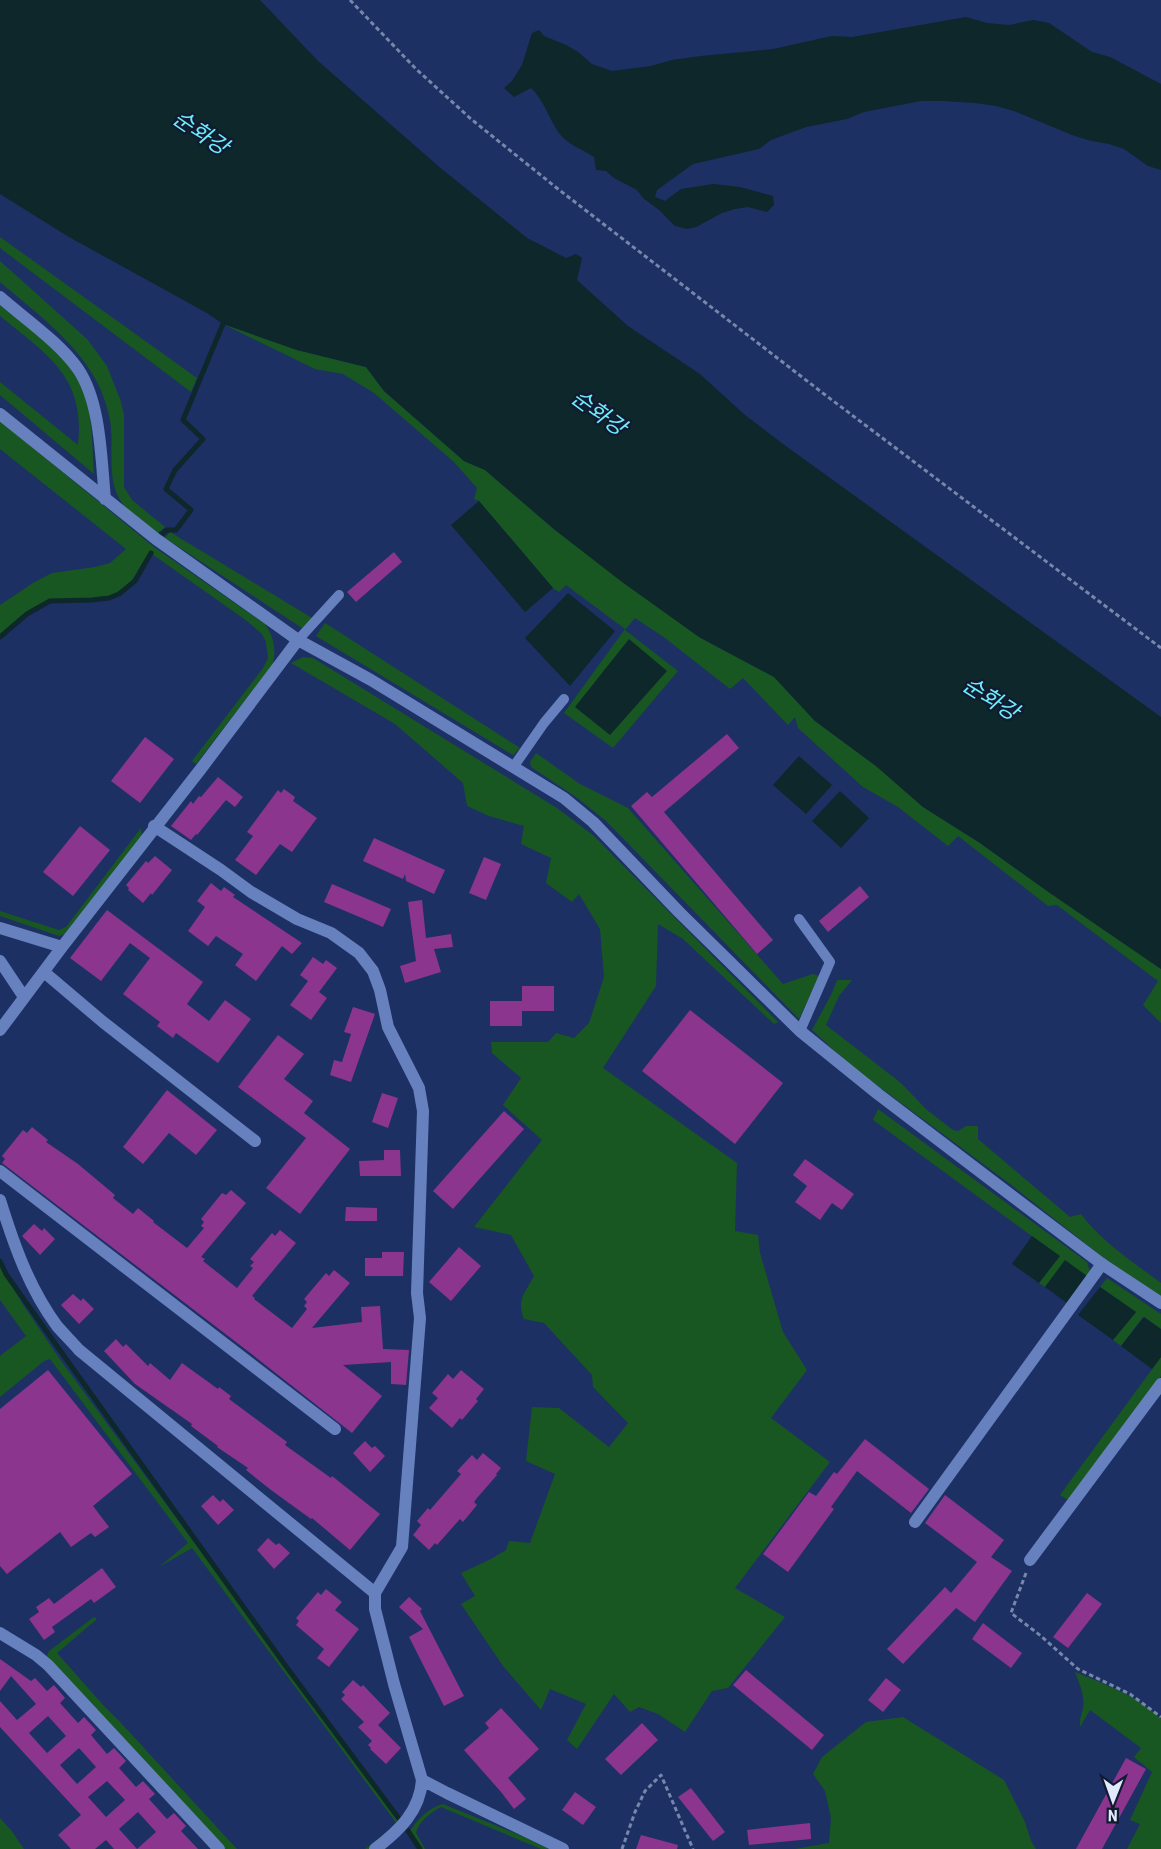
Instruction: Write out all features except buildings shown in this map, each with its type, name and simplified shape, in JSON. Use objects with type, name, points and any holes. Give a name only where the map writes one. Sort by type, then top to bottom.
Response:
[{"type":"street","points":[[0,297],[63,352],[86,384],[95,419],[105,499]]},
{"type":"street","points":[[0,414],[175,553],[298,640],[371,680],[564,798],[593,822],[679,912],[800,1032],[1102,1264],[1161,1303]]},
{"type":"street","points":[[0,1030],[298,640]]},
{"type":"street","points":[[154,826],[251,892],[297,919],[331,933],[359,953],[373,971],[380,990],[388,1027],[419,1088],[423,1111],[417,1293],[420,1318],[402,1547],[375,1593],[375,1610],[422,1780],[421,1793],[405,1824],[375,1849]]},
{"type":"street","points":[[0,928],[62,947]]},
{"type":"street","points":[[0,961],[24,997]]},
{"type":"street","points":[[44,972],[255,1141]]},
{"type":"street","points":[[0,1171],[335,1429]]},
{"type":"street","points":[[0,1200],[16,1251],[40,1300],[58,1327],[79,1350],[375,1593]]},
{"type":"street","points":[[915,1522],[1102,1264]]},
{"type":"street","points":[[1030,1560],[1161,1383]]},
{"type":"street","points":[[0,1633],[48,1665],[219,1849]]},
{"type":"street","points":[[422,1780],[563,1849]]},
{"type":"lane","points":[[298,640],[339,595]]},
{"type":"lane","points":[[514,766],[564,699]]},
{"type":"lane","points":[[798,919],[830,962],[800,1032]]},
{"type":"path","points":[[350,0],[416,69],[523,162],[824,394],[1161,648]]},
{"type":"path","points":[[1030,1560],[1011,1613],[1078,1669],[1130,1694],[1161,1717]]},
{"type":"path","points":[[622,1849],[645,1791],[661,1776],[693,1849]]},
{"type":"green space","points":[[0,237],[197,378],[191,392],[0,248]]},
{"type":"green space","points":[[0,261],[87,339],[107,366],[124,414],[124,487],[132,500],[165,527],[158,533],[130,513],[118,496],[112,471],[110,418],[100,388],[91,372],[81,357],[56,330],[0,282]]},
{"type":"green space","points":[[0,305],[49,344],[71,368],[79,381],[90,414],[94,474],[0,395],[0,382],[78,445],[79,421],[76,401],[69,384],[47,355],[0,316]]},
{"type":"green space","points":[[223,324],[297,350],[366,367],[384,391],[464,461],[485,470],[555,530],[699,637],[774,677],[815,721],[876,766],[923,807],[980,843],[1161,969],[1161,1023],[1143,1005],[1158,981],[1057,905],[1048,906],[958,836],[948,846],[898,807],[863,787],[798,728],[795,717],[788,725],[743,678],[730,689],[665,638],[635,618],[625,630],[678,671],[613,748],[564,713],[625,629],[566,585],[559,592],[553,588],[479,501],[474,499],[477,488],[454,462],[374,393],[343,374],[315,369]]},
{"type":"green space","points":[[0,421],[154,547],[265,624],[268,629],[274,643],[273,664],[196,764],[192,761],[263,668],[268,658],[266,642],[262,634],[152,552],[129,584],[117,593],[97,599],[54,600],[42,603],[22,615],[0,636],[0,605],[52,573],[110,563],[126,549],[0,449]]},
{"type":"green space","points":[[170,532],[312,618],[302,628],[165,538]]},
{"type":"green space","points":[[325,623],[520,748],[513,755],[316,636]]},
{"type":"green space","points":[[303,657],[313,658],[557,808],[594,836],[778,1022],[774,1024],[683,939],[658,924],[656,986],[603,1068],[737,1163],[735,1231],[758,1235],[760,1253],[783,1332],[807,1370],[771,1418],[830,1462],[735,1588],[785,1617],[728,1688],[712,1691],[685,1732],[658,1714],[639,1707],[630,1712],[614,1694],[577,1749],[567,1740],[586,1704],[550,1689],[541,1710],[503,1666],[461,1604],[475,1596],[461,1573],[506,1550],[509,1541],[530,1543],[555,1474],[526,1461],[532,1407],[559,1408],[609,1447],[628,1423],[593,1387],[592,1375],[544,1323],[524,1319],[521,1302],[534,1276],[511,1235],[474,1227],[542,1140],[503,1105],[521,1078],[492,1053],[491,1042],[548,1042],[556,1033],[574,1038],[589,1023],[604,977],[600,929],[579,894],[572,902],[546,883],[551,858],[521,844],[524,826],[489,816],[467,806],[463,783],[395,724],[291,663]]},
{"type":"green space","points":[[536,753],[580,784],[628,808],[783,984],[813,974],[819,976],[799,1019],[606,821],[576,797],[531,767],[530,762]]},
{"type":"green space","points":[[141,828],[142,836],[65,934],[59,936],[0,916],[0,911],[59,930],[66,927]]},
{"type":"green space","points":[[837,980],[852,980],[839,996],[826,1025],[901,1083],[927,1110],[953,1130],[958,1131],[966,1126],[978,1126],[978,1139],[1070,1217],[1081,1214],[1108,1243],[1161,1283],[1161,1296],[1105,1259],[1010,1184],[850,1065],[812,1030]]},
{"type":"green space","points":[[878,1109],[1087,1262],[1090,1271],[1087,1276],[1065,1261],[1045,1287],[1039,1283],[1059,1256],[873,1120]]},
{"type":"green space","points":[[0,1266],[59,1358],[401,1825],[370,1849],[365,1849],[397,1824],[192,1548],[159,1567],[188,1543],[50,1359],[44,1361],[0,1397],[0,1356],[26,1336],[0,1300]]},
{"type":"green space","points":[[1107,1278],[1161,1314],[1161,1329],[1143,1317],[1121,1346],[1113,1340],[1136,1312],[1100,1287]]},
{"type":"green space","points":[[1161,1357],[1161,1376],[1068,1500],[1060,1495]]},
{"type":"green space","points":[[94,1617],[97,1619],[57,1653],[237,1849],[225,1849],[48,1661],[49,1651]]},
{"type":"green space","points":[[1075,1672],[1132,1697],[1161,1719],[1161,1849],[1127,1849],[1140,1824],[1130,1820],[1152,1772],[1134,1757],[1141,1748],[1090,1710],[1080,1727],[1083,1698]]},
{"type":"green space","points":[[903,1717],[1004,1780],[1036,1849],[795,1849],[829,1843],[831,1818],[825,1791],[813,1774],[822,1757],[866,1722]]},
{"type":"green space","points":[[443,1804],[549,1849],[541,1849],[441,1807],[426,1818],[417,1829],[416,1833],[425,1849],[421,1849],[410,1831],[424,1814]]},
{"type":"green space","points":[[0,1818],[11,1830],[24,1849],[0,1849]]},
{"type":"water","name":"순화강","points":[[0,0],[260,0],[318,61],[437,165],[527,238],[566,258],[576,254],[582,258],[577,280],[628,326],[700,374],[745,415],[783,444],[1161,717],[1161,969],[980,843],[923,807],[876,766],[815,721],[774,677],[699,637],[622,582],[555,530],[485,470],[464,461],[384,391],[366,367],[297,350],[223,324],[69,237],[0,194]]},
{"type":"water","points":[[966,17],[987,23],[1009,25],[1033,20],[1049,23],[1092,52],[1110,57],[1161,84],[1161,170],[1148,166],[1124,149],[1072,135],[1014,111],[975,103],[921,101],[864,112],[847,119],[806,127],[771,140],[759,149],[693,164],[657,190],[655,197],[665,201],[681,189],[713,184],[740,187],[773,196],[774,205],[767,212],[748,207],[735,209],[687,229],[675,226],[637,190],[606,171],[596,170],[594,157],[563,137],[531,88],[514,97],[504,88],[512,81],[522,65],[532,33],[539,30],[544,36],[578,52],[592,64],[612,71],[701,56],[773,49],[832,36],[852,37]]},
{"type":"water","points":[[479,501],[553,588],[525,612],[451,525]]},
{"type":"water","points":[[568,593],[615,631],[570,686],[525,638]]},
{"type":"water","points":[[629,639],[667,671],[610,735],[575,707]]},
{"type":"water","points":[[799,756],[832,785],[806,814],[773,785]]},
{"type":"water","points":[[840,791],[869,818],[841,848],[812,821]]},
{"type":"water","points":[[1032,1236],[1060,1256],[1039,1283],[1012,1264]]},
{"type":"water","points":[[1065,1260],[1087,1276],[1067,1303],[1045,1287]]},
{"type":"water","points":[[1100,1287],[1136,1312],[1113,1340],[1078,1315]]},
{"type":"water","points":[[1144,1317],[1161,1329],[1161,1357],[1152,1369],[1121,1346]]},
{"type":"waterway","points":[[161,535],[167,530],[176,530],[191,510],[166,489],[175,470],[203,439],[183,420],[223,324]]},
{"type":"waterway","points":[[0,637],[27,614],[50,601],[92,600],[119,594],[135,581],[151,553]]},
{"type":"waterway","points":[[0,1261],[6,1274],[285,1665],[400,1820]]},
{"type":"waterway","points":[[408,1831],[420,1849]]}]
